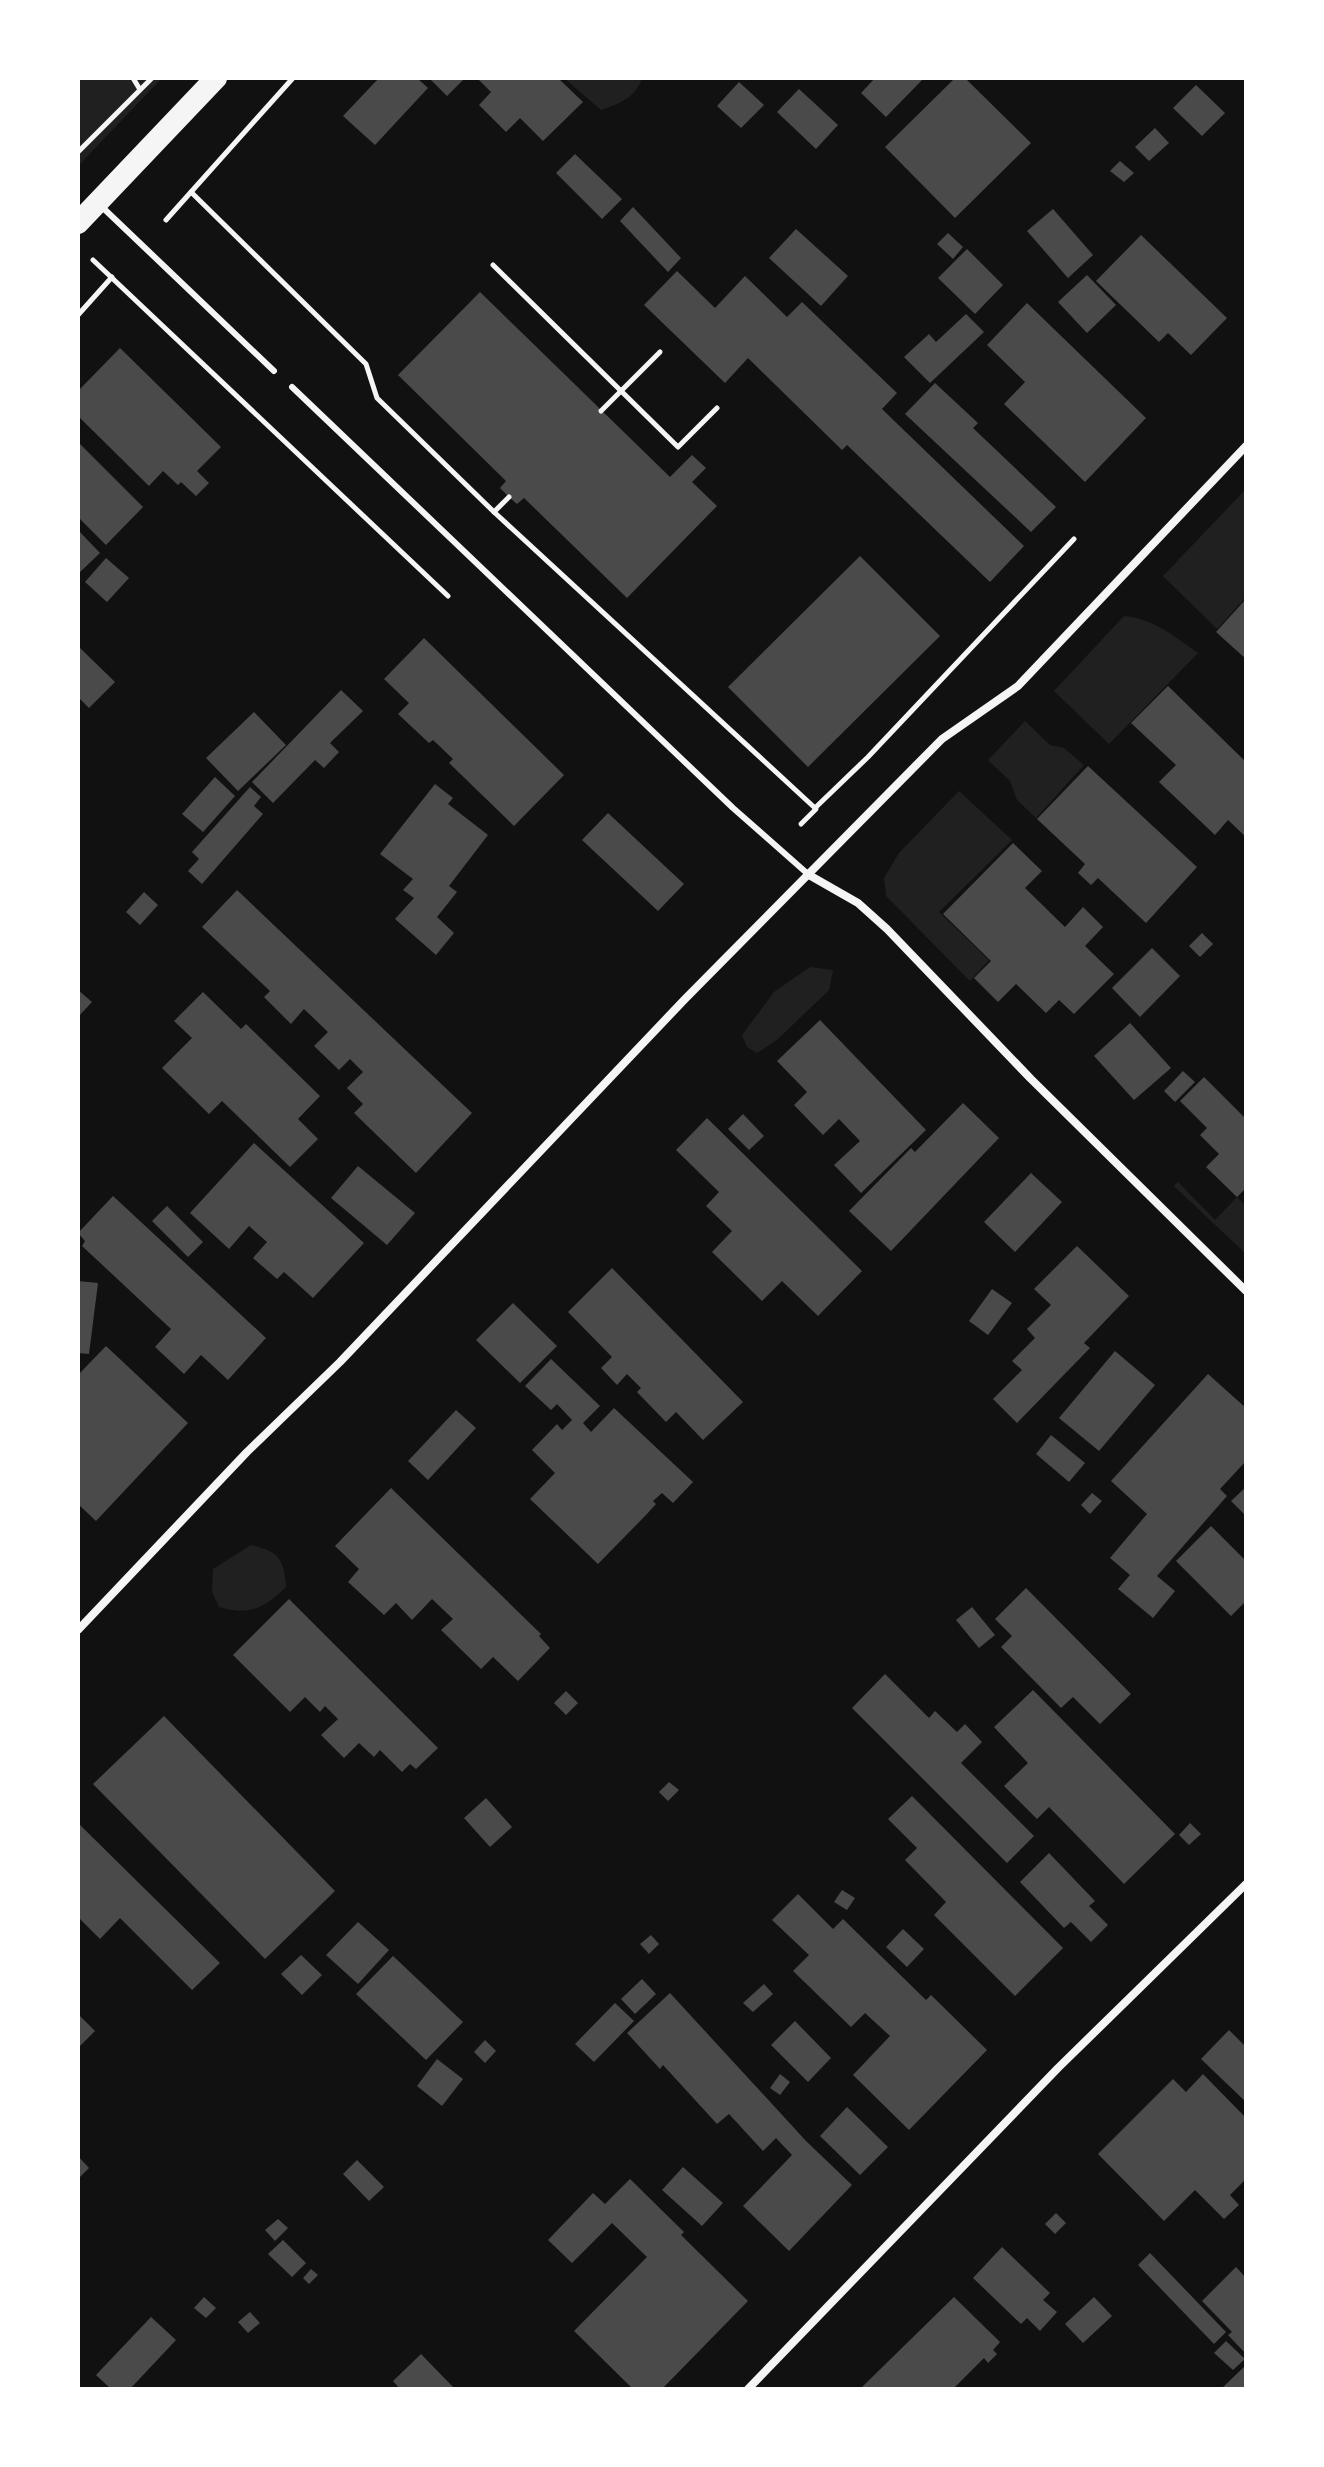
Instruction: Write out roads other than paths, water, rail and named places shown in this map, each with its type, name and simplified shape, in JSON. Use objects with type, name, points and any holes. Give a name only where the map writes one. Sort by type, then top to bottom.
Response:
[{"type":"highway","points":[[78,223],[216,78]]},
{"type":"street","points":[[78,1630],[247,1452],[340,1362],[685,999],[942,739],[1018,686],[1246,446]]},
{"type":"street","points":[[809,875],[858,903],[887,929],[1031,1079],[1246,1291]]},
{"type":"street","points":[[748,2389],[1058,2068],[1246,1884]]},
{"type":"lane","points":[[98,203],[274,371]]},
{"type":"lane","points":[[292,387],[721,797],[809,875]]}]
